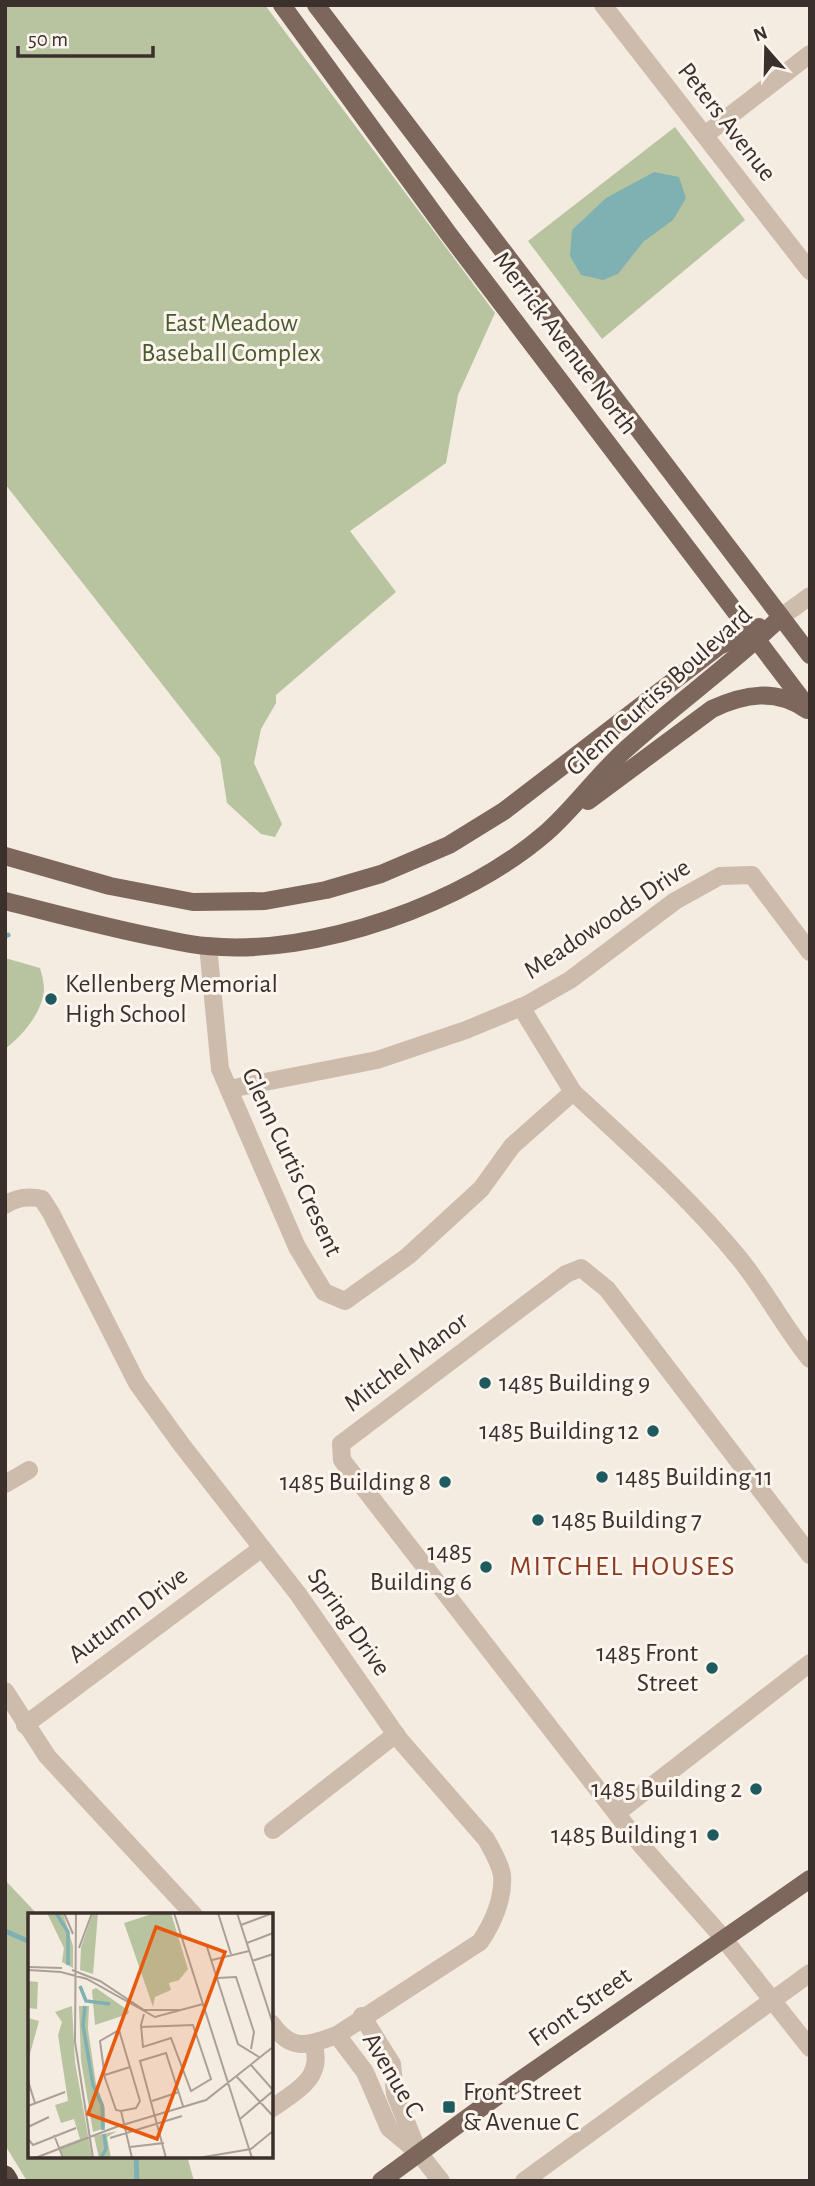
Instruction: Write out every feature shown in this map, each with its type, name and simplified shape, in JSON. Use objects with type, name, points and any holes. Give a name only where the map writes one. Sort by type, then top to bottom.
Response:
[{"type":"highway","points":[[5,2176],[8,2181]]},
{"type":"main road","name":"Merrick Avenue North","points":[[282,5],[457,244],[810,711]]},
{"type":"main road","name":"Merrick Avenue North","points":[[316,5],[810,655]]},
{"type":"main road","name":"Glenn Curtiss Boulevard","points":[[5,901],[102,927],[208,947],[265,946],[338,935],[407,912],[479,881],[546,832],[623,752],[754,635],[781,617]]},
{"type":"main road","name":"Glenn Curtiss Boulevard","points":[[5,856],[110,886],[193,902],[265,901],[326,890],[381,874],[449,845],[504,811],[719,646],[754,635]]},
{"type":"main road","points":[[546,832],[712,709],[734,699],[757,694],[782,698],[810,711]]},
{"type":"main road","name":"Front Street","points":[[381,2181],[810,1879]]},
{"type":"street","name":"Peters Avenue","points":[[603,5],[810,271]]},
{"type":"street","points":[[705,135],[810,54]]},
{"type":"street","points":[[781,617],[810,596]]},
{"type":"street","name":"Meadowoods Drive","points":[[229,1089],[377,1060],[466,1030],[520,1007],[570,981],[675,901],[720,876],[752,875],[810,952]]},
{"type":"street","name":"Glenn Curtis Cresent","points":[[208,947],[219,1069],[298,1247],[324,1292],[345,1301],[408,1256],[481,1189],[512,1146],[573,1092]]},
{"type":"street","name":"Meadowoods Drive","points":[[520,1007],[573,1092],[711,1226],[741,1260],[785,1328],[810,1359]]},
{"type":"street","name":"Spring Drive","points":[[5,1205],[12,1200],[31,1196],[42,1199],[137,1383],[298,1594],[396,1734],[486,1839],[502,1875],[498,1907],[480,1942],[337,2035],[313,2043]]},
{"type":"street","name":"Mitchel Manor","points":[[810,1555],[607,1289],[581,1268],[566,1274],[341,1444],[342,1460],[641,1845],[724,1939],[810,2048]]},
{"type":"street","points":[[5,1484],[29,1470]]},
{"type":"street","name":"Autumn Drive","points":[[25,1725],[262,1548]]},
{"type":"street","points":[[617,1813],[810,1663]]},
{"type":"street","points":[[5,1691],[47,1756],[192,1913]]},
{"type":"street","points":[[273,1830],[396,1734]]},
{"type":"street","points":[[524,2181],[810,1973]]},
{"type":"street","name":"Avenue C","points":[[362,2017],[392,2064],[395,2094],[419,2153]]},
{"type":"street","points":[[273,2026],[280,2036],[295,2045],[313,2043],[317,2055],[312,2077],[273,2107]]},
{"type":"street","name":"Avenue C","points":[[337,2035],[365,2072],[389,2129],[419,2153]]},
{"type":"street","points":[[419,2153],[441,2181]]},
{"type":"green space","name":"East Meadow Baseball Complex","points":[[5,5],[265,5],[495,313],[458,395],[446,463],[350,531],[396,592],[276,695],[276,703],[261,729],[254,763],[282,824],[275,837],[261,834],[227,803],[220,758],[5,484]]},
{"type":"green space","points":[[675,127],[745,220],[602,339],[528,241]]},
{"type":"green space","points":[[5,958],[40,968],[44,990],[30,1023],[5,1049]]},
{"type":"green space","points":[[5,1880],[36,1913],[28,1913],[28,2158],[188,2158],[194,2181],[27,2181],[5,2145]]},
{"type":"water","points":[[654,172],[679,177],[686,198],[673,220],[643,242],[618,274],[603,280],[581,275],[570,256],[572,230],[606,198]]},
{"type":"waterway","points":[[5,1931],[28,1941]]},
{"type":"waterway","points":[[136,2158],[137,2181]]},
{"type":"place","name":"Kellenberg Memorial High School","points":[[51,999]]},
{"type":"place","name":"1485 Building 9","points":[[485,1383]]},
{"type":"place","name":"1485 Building 12","points":[[653,1431]]},
{"type":"place","name":"1485 Building 11","points":[[602,1477]]},
{"type":"place","name":"1485 Building 8","points":[[445,1482]]},
{"type":"place","name":"1485 Building 7","points":[[538,1520]]},
{"type":"place","name":"1485 Building 6","points":[[486,1567]]},
{"type":"place","name":"1485 Front Street","points":[[712,1668]]},
{"type":"place","name":"1485 Building 2","points":[[756,1789]]},
{"type":"place","name":"1485 Building 1","points":[[713,1835]]},
{"type":"place","name":"Front Street & Avenue C","points":[[449,2107]]},
{"type":"district","name":"MITCHEL HOUSES","points":[[623,1567]]}]
